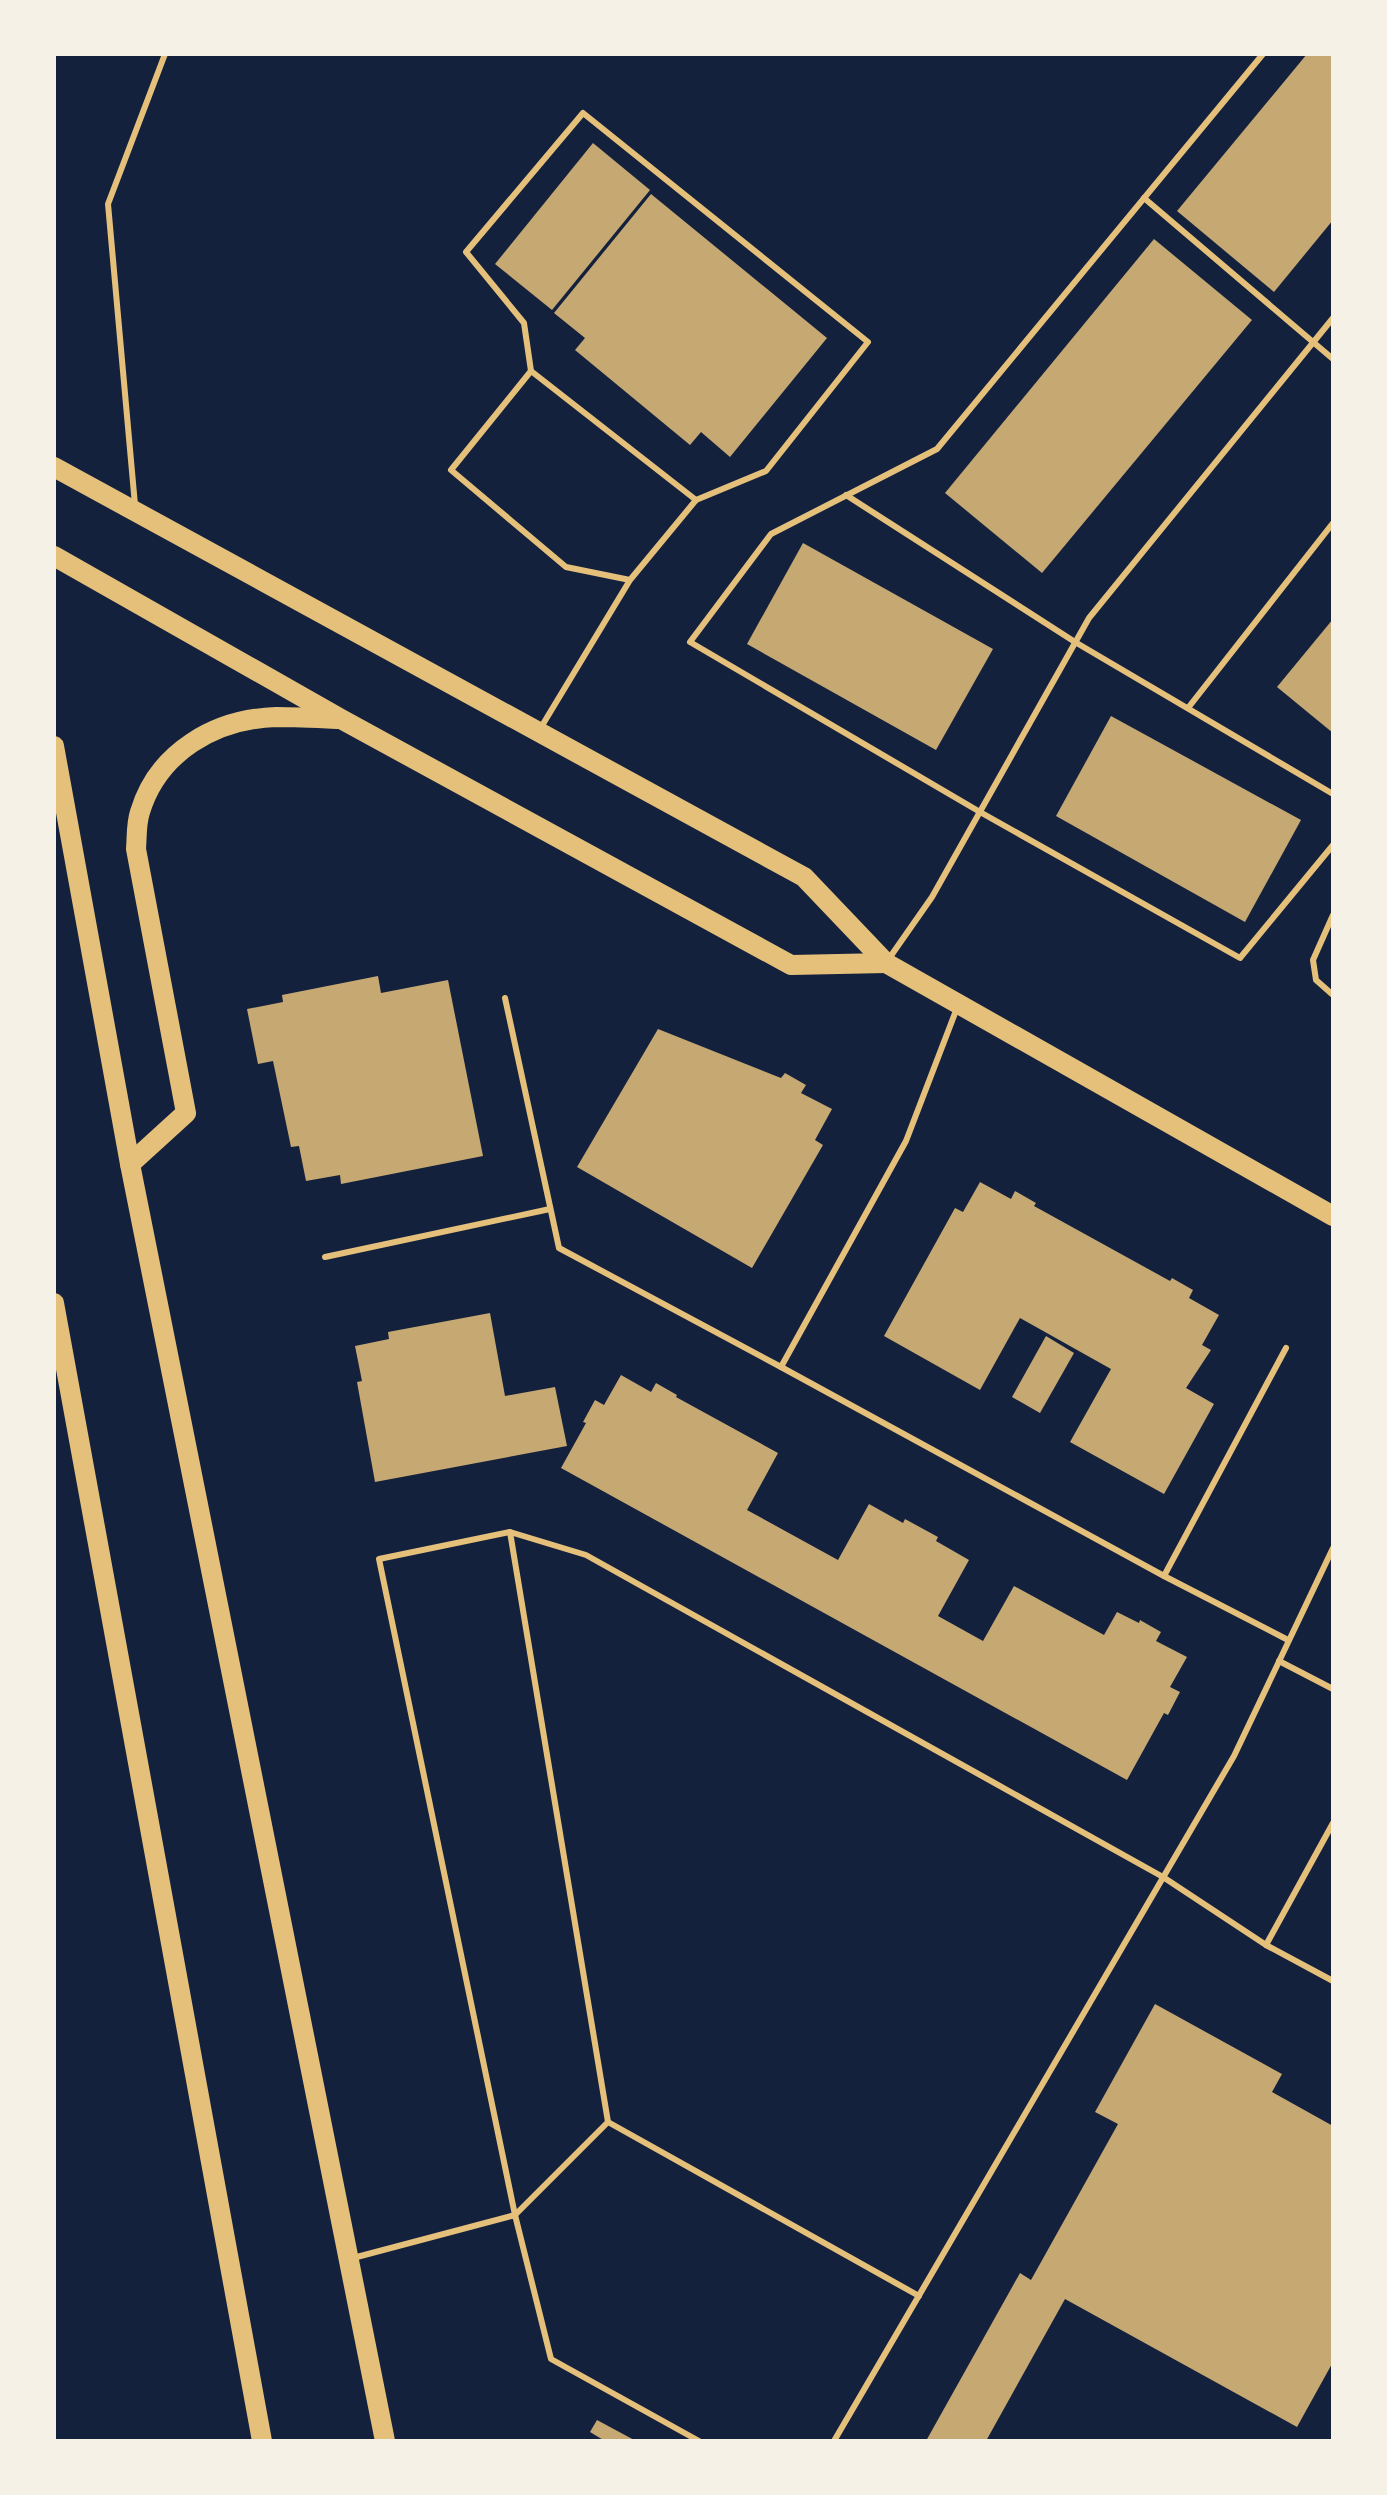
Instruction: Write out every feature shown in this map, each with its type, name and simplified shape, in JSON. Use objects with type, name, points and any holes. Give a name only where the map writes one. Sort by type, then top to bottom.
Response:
[{"type":"main road","points":[[54,467],[804,877],[886,963],[1333,1216]]},
{"type":"main road","points":[[54,556],[341,719],[791,965],[886,963]]},
{"type":"main road","points":[[130,1164],[186,1113],[136,849],[139,815],[151,784],[170,760],[196,737],[232,724],[273,717],[341,719]]},
{"type":"main road","points":[[54,746],[130,1164],[385,2441]]},
{"type":"main road","points":[[54,1303],[262,2441]]},
{"type":"lane","points":[[135,513],[108,204],[165,54]]},
{"type":"lane","points":[[1263,54],[937,449],[771,534],[690,642],[980,812],[1240,958],[1333,845]]},
{"type":"lane","points":[[538,732],[630,580],[696,500],[766,471],[868,342],[583,113],[466,252],[524,323],[531,371],[696,500]]},
{"type":"lane","points":[[1144,198],[1333,359]]},
{"type":"lane","points":[[886,963],[932,897],[1089,618],[1333,318]]},
{"type":"lane","points":[[531,371],[451,470],[566,567],[630,580]]},
{"type":"lane","points":[[846,495],[1075,642],[1333,794]]},
{"type":"lane","points":[[1188,708],[1333,523]]},
{"type":"lane","points":[[1333,915],[1313,960],[1316,980],[1333,995]]},
{"type":"lane","points":[[505,998],[559,1248],[1288,1640]]},
{"type":"lane","points":[[781,1367],[906,1141],[958,1004]]},
{"type":"lane","points":[[325,1257],[550,1209]]},
{"type":"lane","points":[[1164,1576],[1286,1348]]},
{"type":"lane","points":[[510,1532],[608,2122]]},
{"type":"lane","points":[[699,2441],[551,2359],[515,2215],[379,1559],[510,1532],[586,1555],[1163,1877],[1266,1945],[1333,1981]]},
{"type":"lane","points":[[834,2441],[1234,1756],[1333,1548]]},
{"type":"lane","points":[[1279,1661],[1333,1689]]},
{"type":"lane","points":[[1266,1945],[1333,1823]]},
{"type":"lane","points":[[349,2259],[515,2215],[608,2122]]},
{"type":"lane","points":[[608,2122],[919,2296]]},
{"type":"building","points":[[1307,54],[1333,54],[1333,220],[1274,292],[1177,211]]},
{"type":"building","points":[[593,143],[650,190],[552,310],[495,264]]},
{"type":"building","points":[[651,194],[827,338],[730,457],[701,432],[690,445],[575,350],[585,338],[554,313]]},
{"type":"building","points":[[1154,239],[1252,320],[1042,573],[945,493]]},
{"type":"building","points":[[803,543],[993,649],[936,750],[747,644]]},
{"type":"building","points":[[1333,619],[1333,733],[1277,687]]},
{"type":"building","points":[[1111,716],[1301,820],[1245,922],[1056,816]]},
{"type":"building","points":[[378,976],[381,993],[448,980],[483,1156],[341,1184],[340,1175],[306,1181],[299,1146],[291,1147],[273,1061],[258,1064],[247,1009],[283,1002],[282,995]]},
{"type":"building","points":[[658,1029],[781,1078],[785,1073],[806,1085],[801,1093],[832,1109],[815,1140],[823,1145],[752,1268],[577,1167]]},
{"type":"building","points":[[980,1182],[1011,1199],[1015,1191],[1036,1203],[1034,1206],[1170,1281],[1172,1278],[1193,1290],[1189,1298],[1219,1315],[1202,1345],[1211,1350],[1186,1388],[1214,1404],[1164,1494],[1070,1442],[1111,1369],[1020,1318],[980,1390],[884,1336],[955,1208],[963,1212]]},
{"type":"building","points":[[490,1313],[505,1396],[555,1387],[567,1446],[375,1482],[357,1382],[362,1381],[355,1346],[389,1339],[388,1332]]},
{"type":"building","points":[[1046,1336],[1074,1353],[1040,1413],[1012,1397]]},
{"type":"building","points":[[621,1375],[651,1392],[656,1383],[778,1453],[747,1510],[838,1560],[869,1504],[903,1523],[905,1519],[938,1537],[936,1541],[969,1560],[938,1616],[983,1641],[1014,1586],[1104,1635],[1117,1612],[1161,1632],[1156,1641],[1187,1657],[1170,1687],[1180,1692],[1168,1715],[1164,1713],[1127,1780],[561,1468],[595,1400],[604,1405]]},
{"type":"building","points":[[1155,2004],[1282,2074],[1272,2092],[1333,2126],[1333,2362],[1297,2427],[1065,2299],[986,2441],[926,2441],[1020,2273],[1031,2280],[1118,2124],[1095,2112]]},
{"type":"building","points":[[597,2420],[636,2441],[605,2441],[590,2432]]}]
